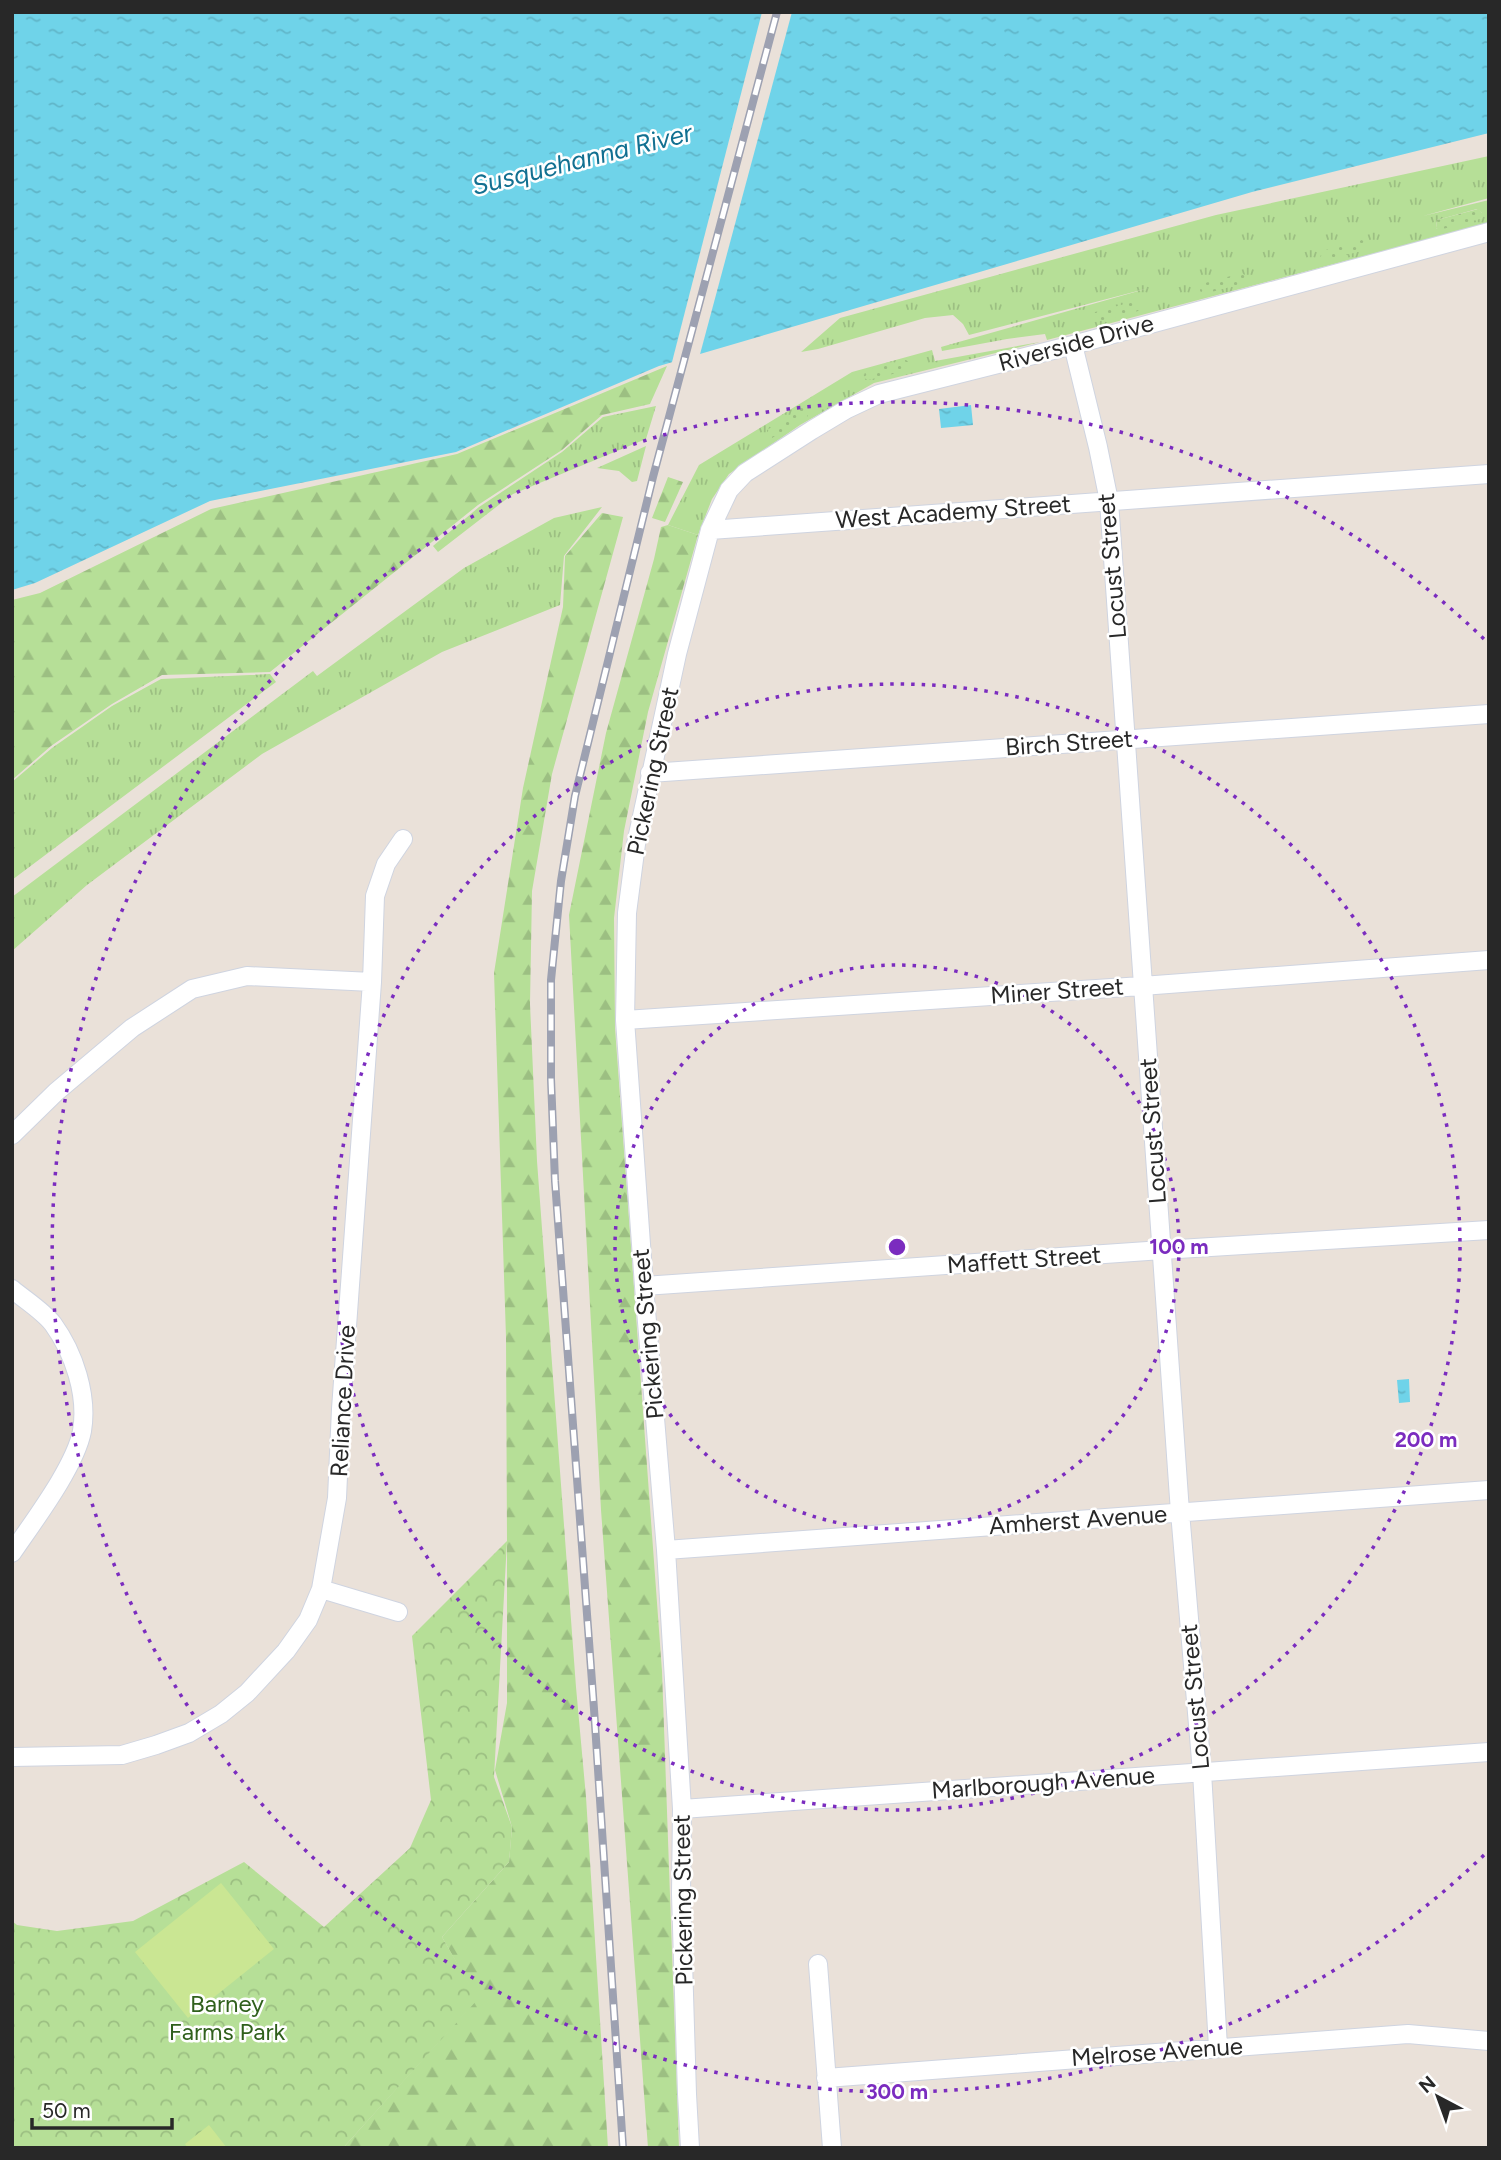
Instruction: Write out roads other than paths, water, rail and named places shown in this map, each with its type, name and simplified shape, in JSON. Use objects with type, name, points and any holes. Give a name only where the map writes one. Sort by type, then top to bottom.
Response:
[{"type":"street","name":"Riverside Drive","points":[[710,530],[729,490],[745,473],[847,409],[879,394],[1073,345],[1489,232]]},
{"type":"street","name":"Locust Street","points":[[1073,345],[1109,501],[1180,1512],[1202,1772],[1218,2047]]},
{"type":"street","name":"West Academy Street","points":[[710,530],[1489,474]]},
{"type":"street","name":"Pickering Street","points":[[690,2148],[681,1894],[682,1809],[666,1550],[625,1020],[627,914],[636,844],[677,654],[710,530]]},
{"type":"street","name":"Birch Street","points":[[650,774],[1489,714]]},
{"type":"street","name":"Reliance Drive","points":[[12,1757],[122,1755],[189,1733],[221,1714],[247,1693],[286,1651],[308,1620],[321,1589],[337,1498],[372,982],[375,896],[386,864],[403,839]]},
{"type":"street","name":"Miner Street","points":[[625,1020],[1489,960]]},
{"type":"street","points":[[12,1135],[56,1092],[132,1028],[192,989],[247,976],[372,982]]},
{"type":"street","name":"Maffett Street","points":[[644,1286],[1489,1230]]},
{"type":"street","points":[[12,1289],[52,1322],[67,1347],[78,1374],[83,1401],[82,1432],[70,1461],[53,1492],[12,1553]]},
{"type":"street","name":"Amherst Avenue","points":[[666,1550],[1489,1490]]},
{"type":"street","points":[[321,1589],[398,1612]]},
{"type":"street","name":"Marlborough Avenue","points":[[682,1809],[1489,1752]]},
{"type":"street","points":[[818,1964],[832,2148]]},
{"type":"street","name":"Melrose Avenue","points":[[826,2078],[1408,2034],[1489,2041]]},
{"type":"water","name":"Susquehanna River","points":[[12,12],[1489,12],[1489,133],[1252,192],[659,366],[456,452],[210,501],[35,583],[12,590]]},
{"type":"water","points":[[971,405],[973,425],[941,428],[939,409]]},
{"type":"water","points":[[1409,1379],[1410,1402],[1399,1403],[1397,1380]]},
{"type":"railway","points":[[623,2148],[555,1181],[551,980],[561,881],[575,796],[653,477],[777,12]]},
{"type":"park label","name":"Barney Farms Park","points":[[227,2018]]}]
